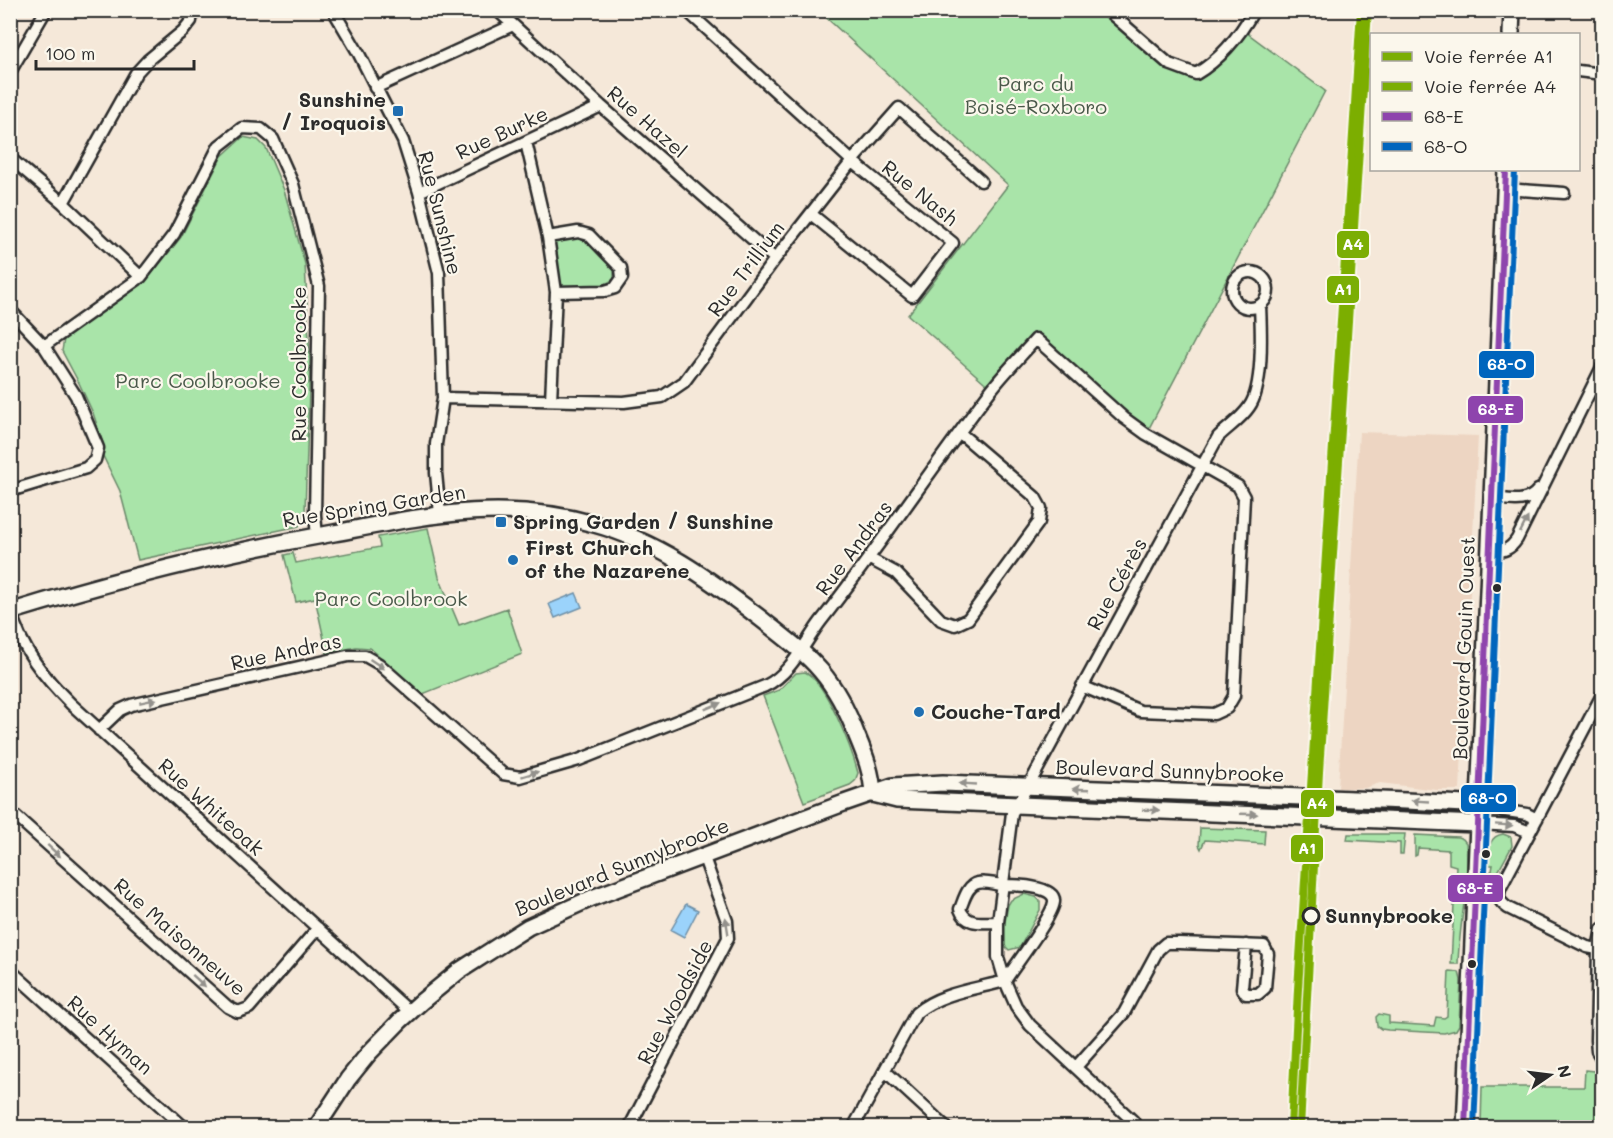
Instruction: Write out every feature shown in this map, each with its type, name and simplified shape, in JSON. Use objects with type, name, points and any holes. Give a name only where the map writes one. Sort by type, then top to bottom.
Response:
[{"type":"street","points":[[10,72],[46,10]]},
{"type":"street","points":[[63,202],[136,73],[183,31],[191,21],[192,10]]},
{"type":"street","name":"Rue Sunshine","points":[[333,10],[359,54],[403,141],[419,192],[439,273],[443,398],[436,444],[436,472],[440,514]]},
{"type":"street","name":"Rue Hazel","points":[[497,10],[601,106],[775,259]]},
{"type":"street","points":[[686,10],[852,161]]},
{"type":"street","points":[[1107,10],[1169,64],[1197,74],[1210,65],[1237,37],[1254,10]]},
{"type":"street","points":[[1511,33],[1512,10]]},
{"type":"street","points":[[375,88],[513,26]]},
{"type":"street","points":[[1580,71],[1602,74]]},
{"type":"street","name":"Rue Burke","points":[[419,192],[601,106]]},
{"type":"street","name":"Rue Nash","points":[[811,214],[912,296],[953,243],[852,161],[899,108],[981,182]]},
{"type":"street","name":"Rue Coolbrooke","points":[[44,346],[141,277],[174,234],[219,146],[242,128],[261,129],[273,139],[293,184],[319,286],[315,514],[317,536]]},
{"type":"street","points":[[526,142],[548,237],[556,292],[551,400]]},
{"type":"street","points":[[10,158],[63,202],[141,277]]},
{"type":"street","name":"Rue Trillium","points":[[443,398],[643,400],[662,397],[684,382],[775,259],[852,161]]},
{"type":"street","name":"Boulevard Gouin Ouest","points":[[1465,1128],[1506,171]]},
{"type":"street","points":[[1505,189],[1564,193]]},
{"type":"street","points":[[548,237],[578,232],[589,235],[621,268],[622,278],[615,288],[605,291],[556,292]]},
{"type":"street","name":"Rue Cérès","points":[[1137,1128],[1133,1121],[1030,1025],[1016,1006],[1005,981],[998,957],[998,921],[1011,817],[1218,437],[1251,405],[1256,392],[1262,336],[1260,305]]},
{"type":"street","points":[[10,310],[44,346],[76,396],[98,448],[95,460],[86,468],[10,491]]},
{"type":"street","name":"Rue Andras","points":[[99,730],[120,710],[131,705],[348,656],[364,656],[386,670],[503,774],[520,777],[579,760],[772,682],[784,672],[870,559],[992,388],[1036,339],[1124,418],[1146,434],[1238,486],[1244,496],[1234,696],[1227,708],[1214,714],[1140,711],[1082,686]]},
{"type":"street","points":[[1490,551],[1503,552],[1512,547],[1602,367]]},
{"type":"street","points":[[870,559],[896,573],[941,620],[955,625],[968,619],[1039,522],[1041,508],[1035,497],[960,433]]},
{"type":"street","points":[[1492,498],[1528,499],[1534,495],[1545,480]]},
{"type":"street","name":"Rue Spring Garden","points":[[11,612],[147,573],[239,551],[440,514],[483,510],[527,512],[575,519],[620,532],[660,549],[701,574],[800,650],[824,672],[844,704],[871,772],[873,794]]},
{"type":"street","name":"Rue Whiteoak","points":[[11,612],[20,638],[41,673],[62,696],[410,1012]]},
{"type":"street","points":[[1598,950],[1550,929],[1500,902],[1498,896],[1602,695]]},
{"type":"street","name":"Boulevard Sunnybrooke","points":[[316,1128],[362,1062],[410,1012],[468,965],[538,921],[703,855],[893,786],[918,783],[1465,804],[1527,814],[1537,819]]},
{"type":"street","name":"Boulevard Sunnybrooke","points":[[873,794],[897,800],[1514,826],[1530,832]]},
{"type":"street","name":"Rue Maisonneuve","points":[[10,811],[228,1008],[238,1012],[249,1008],[318,928]]},
{"type":"street","name":"Rue Woodside","points":[[629,1128],[728,938],[729,926],[703,855]]},
{"type":"street","points":[[853,1128],[916,1013],[925,1005],[1005,981],[1042,926],[1054,903],[1053,897],[1048,892],[1021,885],[978,883],[969,888],[960,909],[963,916],[972,922],[998,921]]},
{"type":"street","points":[[1602,929],[1598,950],[1596,1046],[1602,1059]]},
{"type":"street","points":[[1076,1067],[1124,1013],[1158,950],[1167,943],[1246,945],[1264,946],[1267,949],[1265,988],[1257,994],[1246,994],[1242,988],[1246,945]]},
{"type":"street","name":"Rue Hyman","points":[[10,970],[185,1128]]},
{"type":"street","points":[[885,1071],[947,1128]]},
{"type":"shaded area","points":[[1359,432],[1478,436],[1460,790],[1437,790],[1380,783],[1365,788],[1338,788]]},
{"type":"shaded area","points":[[1602,1072],[1602,1127],[1598,1128]]},
{"type":"green space","name":"Parc du Boisé-Roxboro","points":[[819,11],[1107,11],[1169,64],[1196,74],[1243,30],[1325,91],[1146,434],[1037,340],[992,389],[908,315],[1008,185]]},
{"type":"green space","name":"Parc Coolbrooke","points":[[243,137],[258,140],[266,148],[284,190],[305,264],[310,360],[305,511],[299,526],[138,560],[120,491],[103,456],[103,443],[93,413],[62,351],[64,339],[147,280],[181,237],[222,156]]},
{"type":"green space","points":[[577,238],[587,241],[614,268],[614,279],[601,287],[561,287],[554,240]]},
{"type":"green space","name":"Parc Coolbrook","points":[[428,528],[439,577],[459,625],[507,608],[522,654],[423,694],[370,648],[356,647],[327,653],[315,598],[296,602],[284,555],[293,553],[296,563],[380,547],[378,537]]},
{"type":"green space","points":[[805,672],[821,688],[837,717],[858,773],[855,781],[850,785],[804,802],[763,696],[779,690],[796,673]]},
{"type":"green space","points":[[914,790],[995,791],[997,794],[995,797],[897,794]]},
{"type":"green space","points":[[1200,828],[1265,830],[1264,844],[1205,840],[1201,849],[1199,845]]},
{"type":"green space","points":[[1348,834],[1405,834],[1403,854],[1400,854],[1400,843],[1347,840]]},
{"type":"green space","points":[[1503,834],[1511,837],[1512,846],[1494,879],[1490,880],[1489,872],[1492,871],[1493,865],[1489,865],[1491,842]]},
{"type":"green space","points":[[1415,835],[1458,837],[1466,843],[1467,874],[1458,964],[1451,964],[1456,866],[1449,864],[1449,850],[1418,848],[1415,856]]},
{"type":"green space","points":[[1024,894],[1036,897],[1040,901],[1040,910],[1020,947],[1009,950],[1002,938],[1008,905],[1011,900]]},
{"type":"green space","points":[[1449,971],[1459,972],[1461,980],[1459,1025],[1456,1030],[1444,1033],[1388,1030],[1377,1026],[1376,1017],[1379,1014],[1389,1016],[1389,1023],[1434,1026],[1436,1017],[1447,1016]]},
{"type":"green space","points":[[1585,1070],[1602,1072],[1598,1127],[1481,1127],[1482,1087],[1584,1087]]},
{"type":"water","points":[[576,593],[582,607],[555,618],[549,604]]},
{"type":"water","points":[[686,904],[698,910],[684,937],[671,930]]},
{"type":"rail line","name":"A1","points":[[1291,1128],[1361,10]]},
{"type":"rail line","name":"A4","points":[[1300,1128],[1319,772],[1368,10]]},
{"type":"transit line","name":"68-E","points":[[1465,1128],[1506,171]]},
{"type":"transit line","name":"68-O","points":[[1474,1128],[1515,171]]},
{"type":"place","name":"Sunshine / Iroquois","points":[[398,111]]},
{"type":"place","name":"Spring Garden / Sunshine","points":[[501,522]]},
{"type":"place","name":"First Church of the Nazarene","points":[[513,560]]},
{"type":"place","name":"Couche-Tard","points":[[919,712]]},
{"type":"place","name":"Sunnybrooke","points":[[1311,916]]}]
